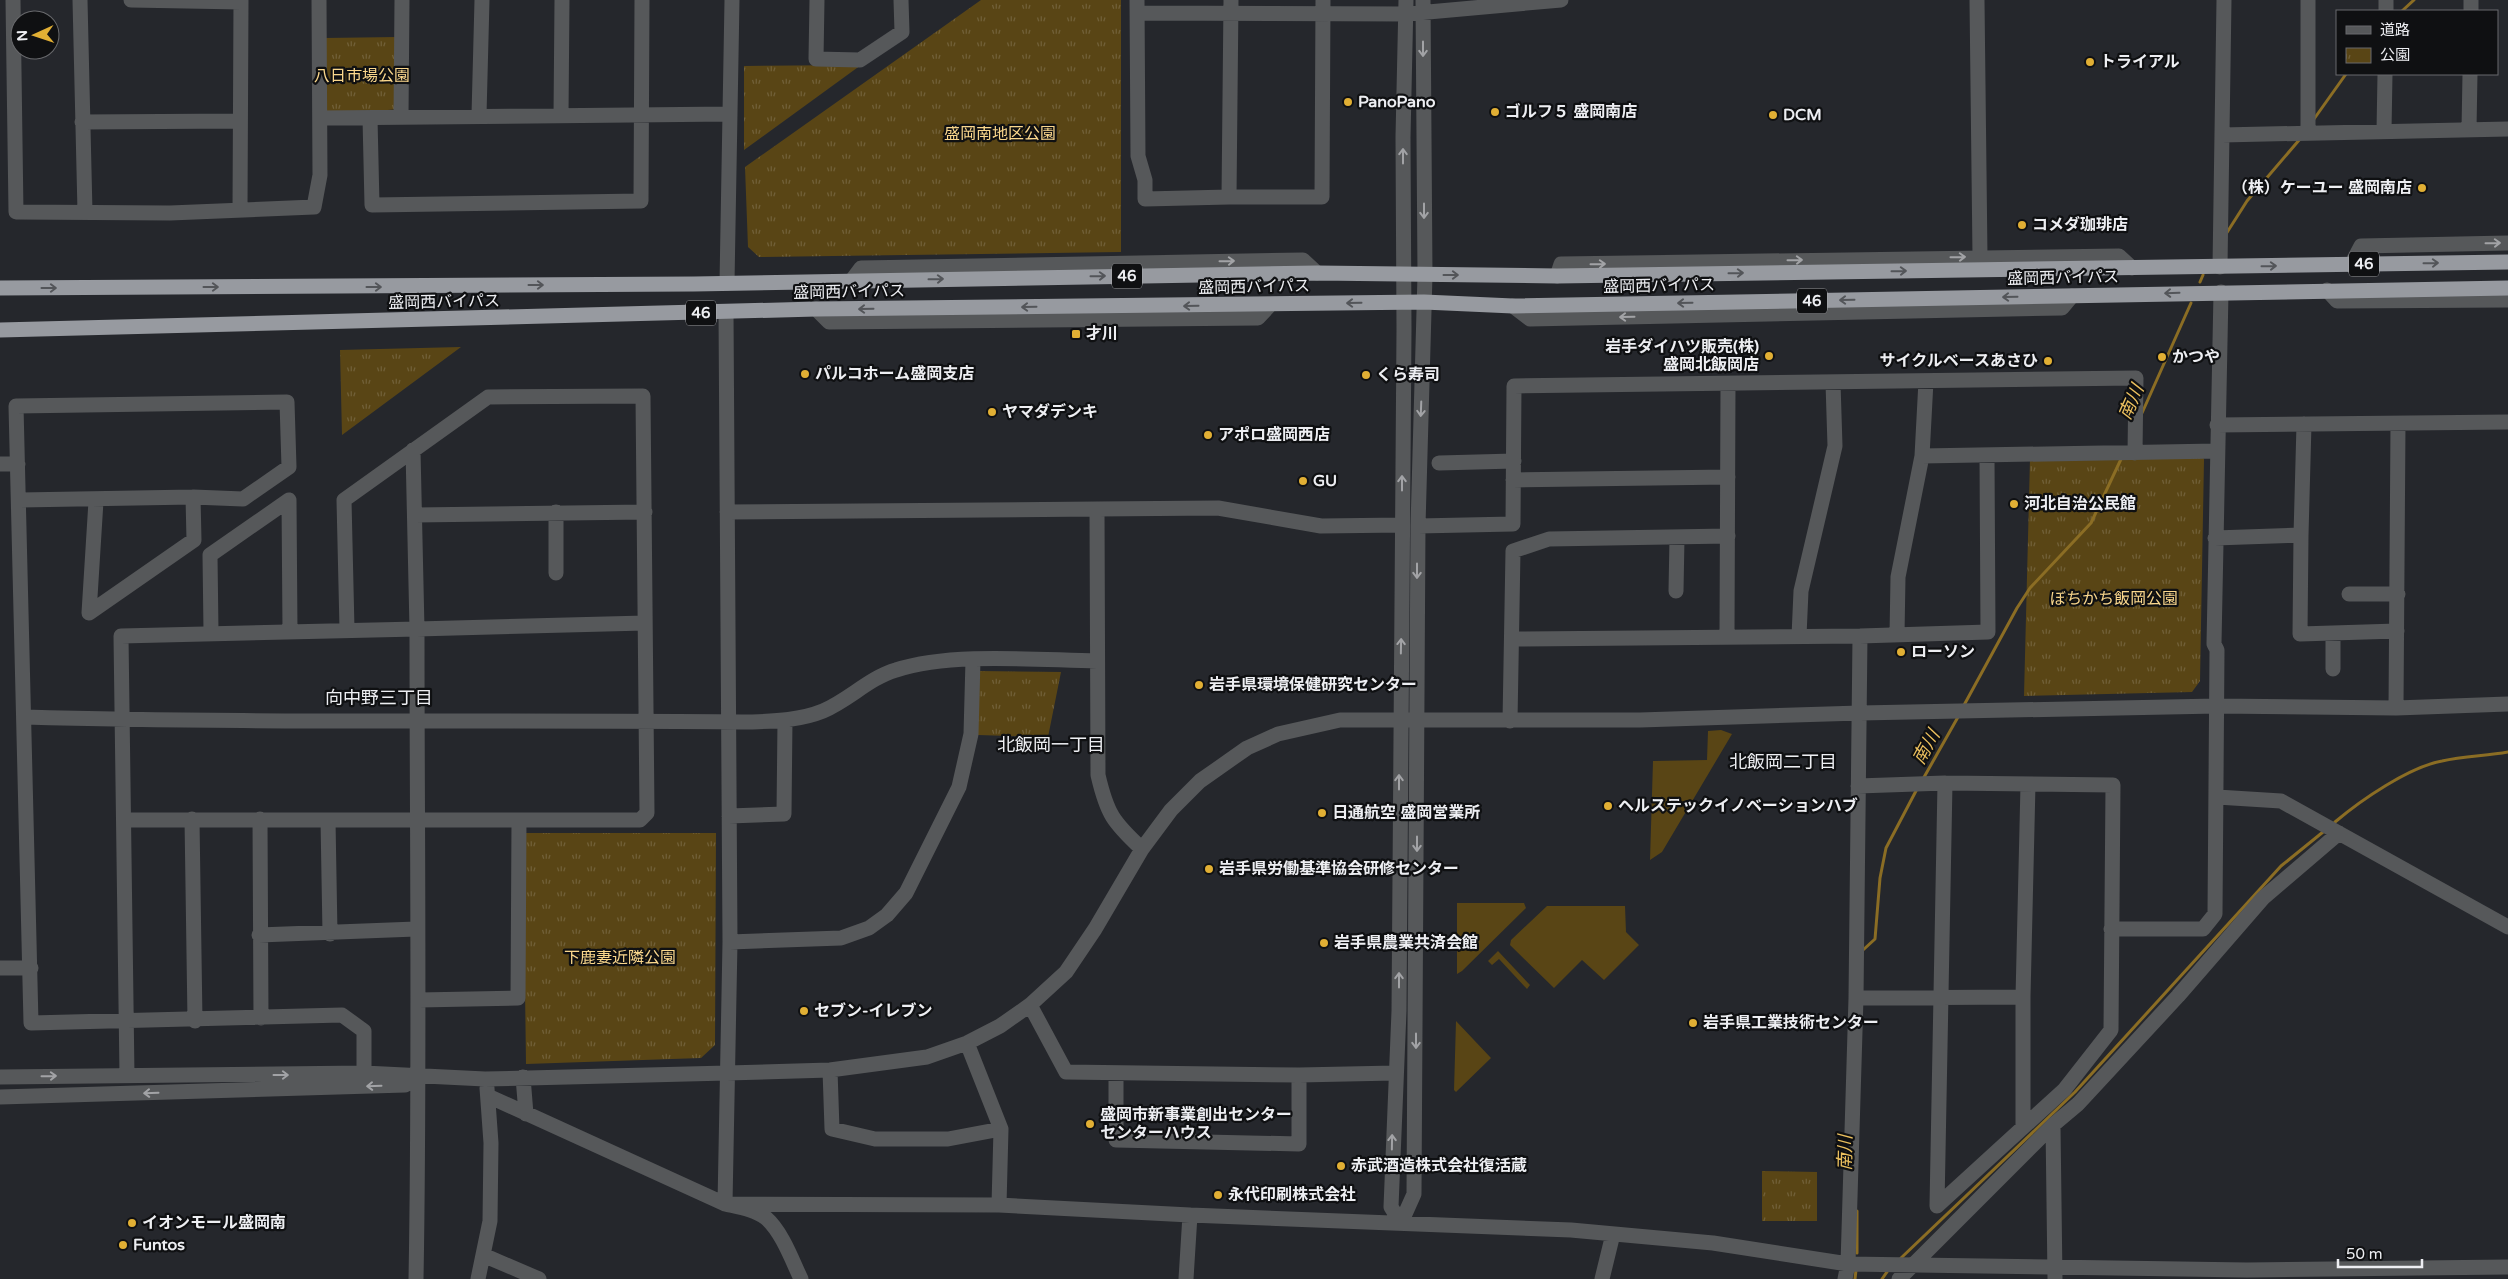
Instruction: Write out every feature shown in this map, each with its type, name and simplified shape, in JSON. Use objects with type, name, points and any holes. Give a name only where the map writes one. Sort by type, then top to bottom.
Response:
[{"type":"highway","name":"盛岡西バイパス","points":[[0,288],[727,283],[1317,273],[1557,276],[2132,268],[2220,261],[2351,264],[2508,262]]},
{"type":"highway","name":"盛岡西バイパス","points":[[0,330],[816,309],[1424,302],[1513,306],[2508,288]]},
{"type":"street","points":[[13,0],[7,54],[16,212],[240,210],[314,207],[320,175],[319,0]]},
{"type":"street","points":[[80,0],[85,212]]},
{"type":"street","points":[[131,0],[241,1],[240,210]]},
{"type":"street","points":[[401,117],[402,0]]},
{"type":"street","points":[[480,115],[482,0]]},
{"type":"street","points":[[561,116],[562,0]]},
{"type":"street","points":[[370,118],[372,205],[640,201],[642,0]]},
{"type":"street","points":[[727,283],[732,0]]},
{"type":"street","points":[[817,0],[816,59],[860,60],[902,32],[901,0]]},
{"type":"street","points":[[1323,8],[1322,197],[1145,199],[1146,180],[1138,156],[1137,6],[1231,8],[1406,7],[1560,0]]},
{"type":"street","points":[[1977,0],[1980,256]]},
{"type":"street","points":[[2220,261],[2224,0]]},
{"type":"street","points":[[2308,0],[2308,133]]},
{"type":"street","points":[[1401,1223],[1414,1194],[1418,526],[1425,275],[1423,6]]},
{"type":"street","points":[[1401,1223],[1391,1207],[1395,1072],[1399,1011],[1402,303],[1406,7]]},
{"type":"street","points":[[1229,197],[1231,8]]},
{"type":"street","points":[[2384,131],[2385,75]]},
{"type":"street","points":[[2469,129],[2470,75]]},
{"type":"street","points":[[320,118],[730,114]]},
{"type":"street","points":[[82,122],[240,122]]},
{"type":"street","points":[[2222,135],[2508,128]]},
{"type":"street","points":[[2351,264],[2360,246],[2508,243]]},
{"type":"street","points":[[1557,276],[1561,264],[1980,256],[2119,256],[2132,268]]},
{"type":"street","points":[[2327,290],[2337,301],[2508,300]]},
{"type":"street","points":[[2112,929],[2203,929],[2215,914],[2217,650],[2214,644],[2215,538],[2221,292]]},
{"type":"street","points":[[725,1204],[730,942],[727,722],[726,312]]},
{"type":"street","points":[[1418,526],[1513,524],[1514,386],[2136,378],[2135,453]]},
{"type":"street","points":[[1897,635],[1898,577],[1922,456],[1926,381]]},
{"type":"street","points":[[1799,636],[1800,591],[1835,446],[1833,383]]},
{"type":"street","points":[[1727,636],[1728,384]]},
{"type":"street","points":[[125,820],[640,820],[647,813],[643,396],[488,398],[344,500],[347,630]]},
{"type":"street","points":[[20,500],[243,499],[289,467],[288,402],[16,406],[20,500],[31,1023],[195,1021],[342,1015],[364,1031],[364,1073]]},
{"type":"street","points":[[2217,425],[2508,422]]},
{"type":"street","points":[[2304,424],[2300,634],[2397,631]]},
{"type":"street","points":[[2396,708],[2398,424]]},
{"type":"street","points":[[414,450],[418,820],[416,929],[420,1076],[416,1279]]},
{"type":"street","points":[[1922,456],[2217,451]]},
{"type":"street","points":[[1512,639],[1860,636],[1988,632],[1987,456]]},
{"type":"street","points":[[1439,463],[1514,461]]},
{"type":"street","points":[[0,464],[18,464]]},
{"type":"street","points":[[1513,480],[1728,477]]},
{"type":"street","points":[[96,500],[89,613],[194,540],[193,498]]},
{"type":"street","points":[[211,632],[210,555],[289,500],[290,631]]},
{"type":"street","points":[[727,512],[1218,508],[1321,526],[1402,525]]},
{"type":"street","points":[[1098,509],[1096,661],[1098,776],[1104,800],[1116,825],[1142,849]]},
{"type":"street","points":[[556,512],[556,573]]},
{"type":"street","points":[[415,515],[645,512]]},
{"type":"street","points":[[1510,721],[1513,551],[1549,539],[1728,536]]},
{"type":"street","points":[[2215,538],[2301,536]]},
{"type":"street","points":[[1676,591],[1677,538]]},
{"type":"street","points":[[2349,594],[2398,594]]},
{"type":"street","points":[[127,1076],[121,636],[211,632],[645,623]]},
{"type":"street","points":[[2333,633],[2333,669]]},
{"type":"street","points":[[1845,1279],[1848,1264],[1856,998],[1860,636]]},
{"type":"street","points":[[25,717],[338,722],[417,720],[727,722],[785,720],[823,711],[863,686],[894,670],[935,662],[973,660],[1096,661]]},
{"type":"street","points":[[730,942],[841,938],[869,928],[893,908],[906,893],[959,787],[971,734],[973,660]]},
{"type":"street","points":[[0,1077],[364,1073],[485,1079],[830,1070],[927,1057],[967,1044],[1000,1026],[1030,1006],[1066,972],[1095,929],[1142,849],[1171,810],[1200,781],[1247,748],[1278,734],[1340,720],[1640,720],[1860,713],[2217,706],[2396,708],[2508,704]]},
{"type":"street","points":[[729,816],[784,814],[785,720]]},
{"type":"street","points":[[1858,786],[1945,783],[2113,784],[2111,1030],[2064,1090],[1937,1206],[1945,783]]},
{"type":"street","points":[[2023,1126],[2023,998],[2028,784]]},
{"type":"street","points":[[2216,797],[2281,801],[2506,920]]},
{"type":"street","points":[[192,819],[195,1021]]},
{"type":"street","points":[[260,819],[262,1018]]},
{"type":"street","points":[[328,820],[330,934]]},
{"type":"street","points":[[418,1000],[518,998],[519,820]]},
{"type":"street","points":[[1899,1279],[2053,1125],[2092,1089],[2178,996],[2264,898],[2339,833]]},
{"type":"street","points":[[260,935],[330,934],[416,929]]},
{"type":"street","points":[[0,968],[31,968]]},
{"type":"street","points":[[1856,998],[1940,1000],[2023,998]]},
{"type":"street","points":[[1030,1006],[1066,1072],[1298,1075],[1395,1072]]},
{"type":"street","points":[[967,1044],[1000,1129],[999,1204]]},
{"type":"street","points":[[830,1070],[832,1130],[875,1139],[948,1140],[1000,1129]]},
{"type":"street","points":[[1116,1073],[1116,1140],[1299,1144],[1298,1075]]},
{"type":"street","points":[[159,1075],[188,1085],[250,1084],[252,1090]]},
{"type":"street","points":[[0,1097],[405,1085],[420,1076]]},
{"type":"street","points":[[523,1077],[526,1114]]},
{"type":"street","points":[[478,1279],[490,1222],[491,1143],[485,1079]]},
{"type":"street","points":[[488,1096],[725,1204],[747,1209],[765,1218],[775,1228],[801,1279]]},
{"type":"street","points":[[2053,1125],[2055,1273]]},
{"type":"street","points":[[725,1204],[999,1204],[1190,1215],[1571,1230],[1714,1243],[1848,1264],[1913,1264],[2055,1273],[2438,1274],[2508,1267]]},
{"type":"street","points":[[1186,1279],[1190,1215]]},
{"type":"street","points":[[1602,1279],[1613,1234]]},
{"type":"street","points":[[483,1255],[539,1279]]},
{"type":"green space","name":"盛岡南地区公園","points":[[981,0],[1121,0],[1121,252],[759,257],[748,247],[745,167]]},
{"type":"green space","name":"八日市場公園","points":[[398,37],[399,109],[330,115],[326,110],[325,38]]},
{"type":"green space","points":[[861,65],[744,150],[744,66]]},
{"type":"green space","points":[[461,347],[342,435],[340,350]]},
{"type":"green space","name":"ぼちかち飯岡公園","points":[[2201,456],[2204,459],[2200,681],[2192,692],[2024,696],[2030,459]]},
{"type":"green space","points":[[978,671],[1061,672],[1048,737],[978,735]]},
{"type":"green space","points":[[1721,730],[1732,734],[1662,852],[1650,860],[1653,761],[1707,760],[1708,731]]},
{"type":"green space","name":"下鹿妻近隣公園","points":[[523,833],[716,833],[715,1045],[701,1058],[526,1064]]},
{"type":"green space","points":[[1457,903],[1524,903],[1526,908],[1457,974]]},
{"type":"green space","points":[[1547,906],[1625,906],[1626,932],[1639,945],[1604,980],[1582,960],[1554,988],[1510,945],[1511,940]]},
{"type":"green space","points":[[1498,951],[1530,985],[1527,989],[1499,959],[1492,965],[1488,961]]},
{"type":"green space","points":[[1456,1021],[1491,1058],[1456,1092],[1454,1090]]},
{"type":"green space","points":[[1762,1171],[1817,1172],[1817,1221],[1762,1221]]},
{"type":"waterway","name":"南川","points":[[2403,10],[2414,0]]},
{"type":"waterway","name":"南川","points":[[2314,119],[2345,75]]},
{"type":"waterway","name":"南川","points":[[2226,234],[2247,201],[2300,139]]},
{"type":"waterway","name":"南川","points":[[2200,282],[2203,275]]},
{"type":"waterway","name":"南川","points":[[2142,413],[2191,303]]},
{"type":"waterway","name":"南川","points":[[1963,707],[2017,608],[2030,588],[2091,523],[2122,457]]},
{"type":"waterway","name":"南川","points":[[1923,779],[1958,717]]},
{"type":"waterway","points":[[2335,822],[2358,804],[2400,777],[2429,764],[2450,759],[2508,752]]},
{"type":"waterway","name":"南川","points":[[1863,950],[1875,939],[1880,878],[1886,848],[1917,789]]},
{"type":"waterway","points":[[1901,1258],[2075,1092],[2281,866],[2323,832]]},
{"type":"waterway","name":"南川","points":[[1857,1211],[1857,1253]]},
{"type":"waterway","points":[[1882,1279],[1889,1269]]},
{"type":"waterway","name":"南川","points":[[1855,1279],[1856,1270]]},
{"type":"place","name":"トライアル","points":[[2090,62]]},
{"type":"place","name":"PanoPano","points":[[1348,102]]},
{"type":"place","name":"ゴルフ５ 盛岡南店","points":[[1495,112]]},
{"type":"place","name":"DCM","points":[[1773,115]]},
{"type":"place","name":"（株）ケーユー 盛岡南店","points":[[2422,188]]},
{"type":"place","name":"コメダ珈琲店","points":[[2022,225]]},
{"type":"place","name":"才川","points":[[1076,334]]},
{"type":"place","name":"岩手ダイハツ販売(株) 盛岡北飯岡店","points":[[1769,356]]},
{"type":"place","name":"かつや","points":[[2162,357]]},
{"type":"place","name":"サイクルベースあさひ","points":[[2048,361]]},
{"type":"place","name":"パルコホーム盛岡支店","points":[[805,374]]},
{"type":"place","name":"くら寿司","points":[[1366,375]]},
{"type":"place","name":"ヤマダデンキ","points":[[992,412]]},
{"type":"place","name":"アポロ盛岡西店","points":[[1208,435]]},
{"type":"place","name":"GU","points":[[1303,481]]},
{"type":"place","name":"河北自治公民館","points":[[2014,504]]},
{"type":"place","name":"ローソン","points":[[1901,652]]},
{"type":"place","name":"岩手県環境保健研究センター","points":[[1199,685]]},
{"type":"place","name":"ヘルステックイノベーションハブ","points":[[1608,806]]},
{"type":"place","name":"日通航空 盛岡営業所","points":[[1322,813]]},
{"type":"place","name":"岩手県労働基準協会研修センター","points":[[1209,869]]},
{"type":"place","name":"岩手県農業共済会館","points":[[1324,943]]},
{"type":"place","name":"セブン-イレブン","points":[[804,1011]]},
{"type":"place","name":"岩手県工業技術センター","points":[[1693,1023]]},
{"type":"place","name":"盛岡市新事業創出センター センターハウス","points":[[1090,1124]]},
{"type":"place","name":"赤武酒造株式会社復活蔵","points":[[1341,1166]]},
{"type":"place","name":"永代印刷株式会社","points":[[1218,1195]]},
{"type":"place","name":"イオンモール盛岡南","points":[[132,1223]]},
{"type":"place","name":"Funtos","points":[[123,1245]]},
{"type":"district","name":"向中野三丁目","points":[[379,698]]},
{"type":"district","name":"北飯岡一丁目","points":[[1051,745]]},
{"type":"district","name":"北飯岡二丁目","points":[[1783,762]]}]
